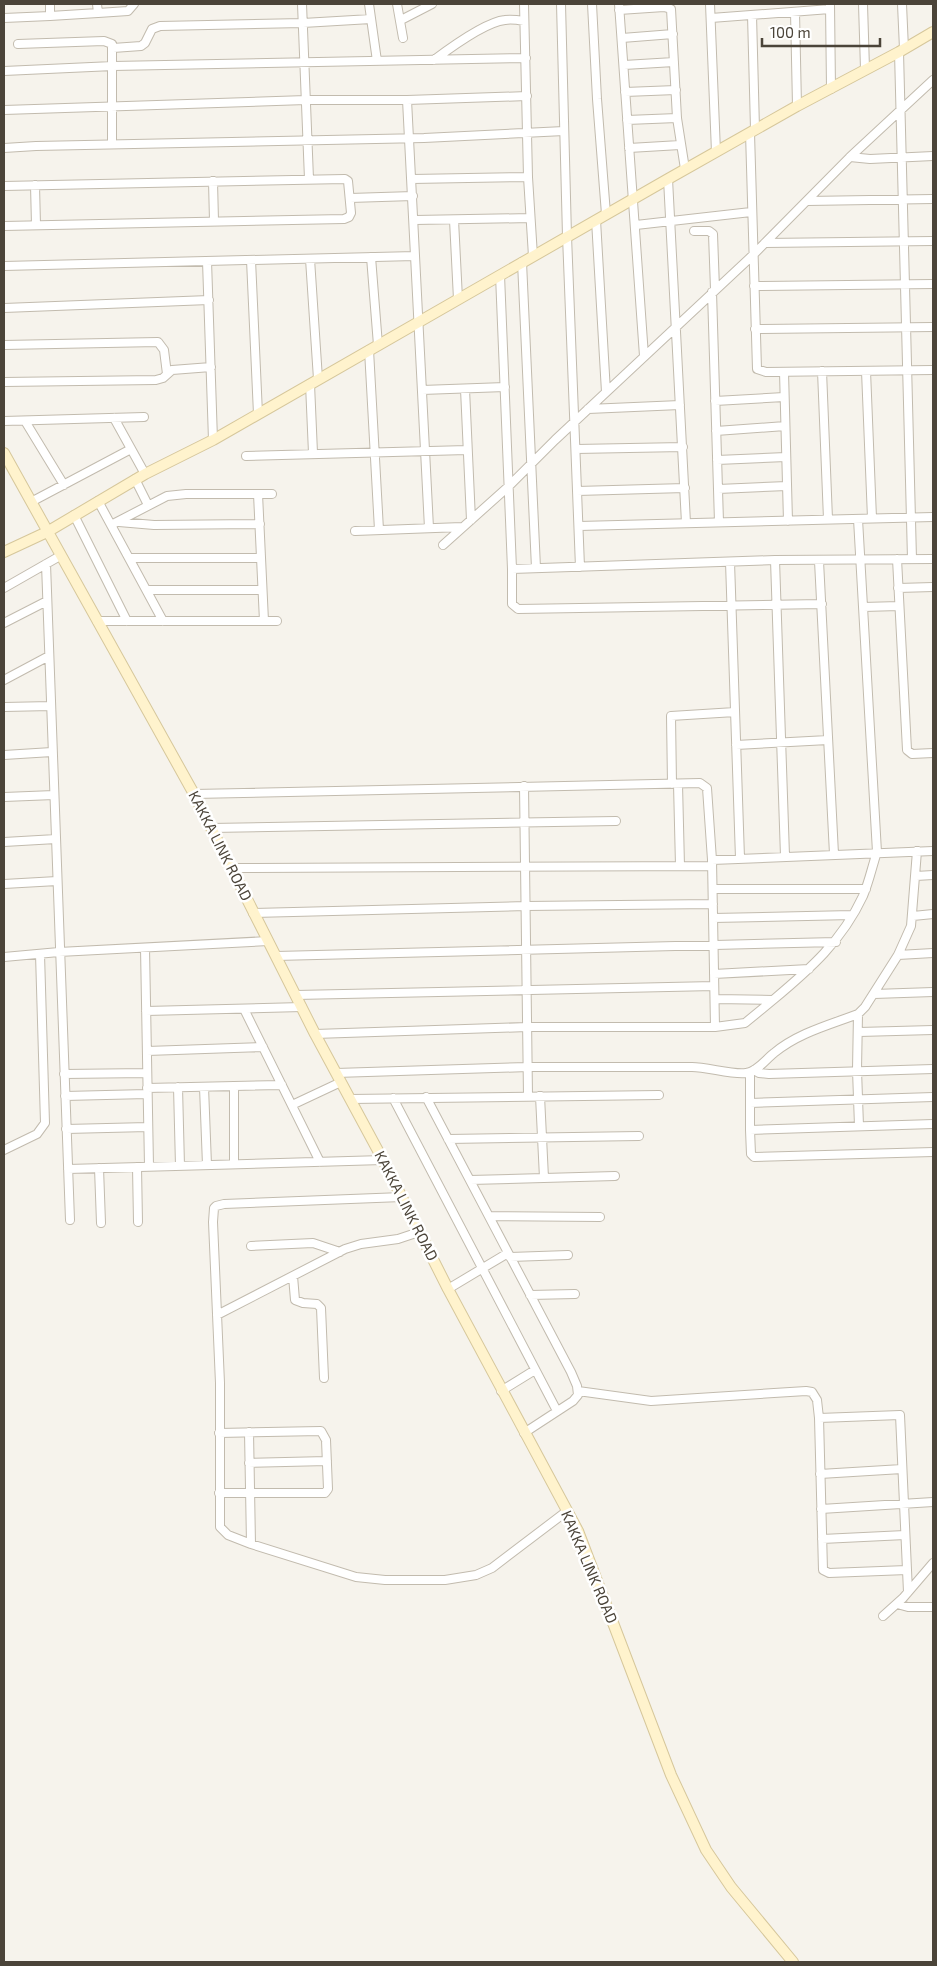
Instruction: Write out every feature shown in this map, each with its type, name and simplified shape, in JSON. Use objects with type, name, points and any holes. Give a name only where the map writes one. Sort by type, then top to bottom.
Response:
[{"type":"street","points":[[50,4],[50,16]]},
{"type":"street","points":[[97,4],[98,13]]},
{"type":"street","points":[[4,18],[128,11],[134,4]]},
{"type":"street","points":[[302,4],[309,179]]},
{"type":"street","points":[[368,4],[377,61]]},
{"type":"street","points":[[397,4],[403,38]]},
{"type":"street","points":[[401,20],[432,4]]},
{"type":"street","points":[[524,4],[528,176],[533,256]]},
{"type":"street","points":[[561,4],[567,236],[580,567]]},
{"type":"street","points":[[592,4],[606,214]]},
{"type":"street","points":[[710,4],[716,152]]},
{"type":"street","points":[[863,4],[865,69]]},
{"type":"street","points":[[902,4],[901,157],[906,284],[912,559]]},
{"type":"street","points":[[644,356],[619,7],[664,5],[671,9],[680,145],[685,169]]},
{"type":"street","points":[[711,18],[795,12],[830,6],[831,89]]},
{"type":"street","points":[[795,12],[797,106]]},
{"type":"street","points":[[752,15],[751,212],[757,369],[762,372],[933,370]]},
{"type":"street","points":[[113,48],[141,46],[146,43],[152,29],[160,26],[303,23],[371,19]]},
{"type":"street","points":[[434,60],[454,45],[494,23],[509,19],[524,21]]},
{"type":"street","points":[[4,552],[47,532],[135,479],[213,440],[752,131],[865,69],[902,51],[933,32]]},
{"type":"street","points":[[622,38],[673,34]]},
{"type":"street","points":[[18,44],[104,41],[112,44],[112,144]]},
{"type":"street","points":[[4,71],[113,66],[526,58]]},
{"type":"street","points":[[624,65],[674,62]]},
{"type":"street","points":[[443,545],[509,486],[676,325],[753,255],[850,157],[933,80]]},
{"type":"street","points":[[625,92],[676,90]]},
{"type":"street","points":[[4,110],[306,100],[407,100],[527,96]]},
{"type":"street","points":[[407,100],[429,528]]},
{"type":"street","points":[[627,120],[678,118]]},
{"type":"street","points":[[4,148],[408,138],[564,131]]},
{"type":"street","points":[[629,148],[680,145]]},
{"type":"street","points":[[850,157],[870,159],[933,156]]},
{"type":"street","points":[[412,179],[528,176]]},
{"type":"street","points":[[4,186],[346,179],[350,198],[350,216],[344,219],[4,226]]},
{"type":"street","points":[[668,179],[686,523]]},
{"type":"street","points":[[213,181],[214,221]]},
{"type":"street","points":[[35,185],[36,226]]},
{"type":"street","points":[[350,198],[413,196]]},
{"type":"street","points":[[807,201],[933,199]]},
{"type":"street","points":[[636,225],[751,212]]},
{"type":"street","points":[[414,220],[530,218]]},
{"type":"street","points":[[454,220],[458,299]]},
{"type":"street","points":[[596,220],[606,392]]},
{"type":"street","points":[[694,231],[709,231],[713,234],[719,522]]},
{"type":"street","points":[[765,243],[933,241]]},
{"type":"street","points":[[4,266],[415,256]]},
{"type":"street","points":[[371,257],[374,347],[374,452],[379,530]]},
{"type":"street","points":[[310,259],[314,453]]},
{"type":"street","points":[[251,260],[258,414]]},
{"type":"street","points":[[208,261],[213,440]]},
{"type":"street","points":[[522,262],[536,568]]},
{"type":"street","points":[[500,275],[512,604],[518,609],[822,604]]},
{"type":"street","points":[[754,286],[933,284]]},
{"type":"street","points":[[4,308],[208,300]]},
{"type":"street","points":[[756,330],[933,327]]},
{"type":"street","points":[[4,345],[158,342],[164,350],[167,374]]},
{"type":"street","points":[[4,382],[156,380],[163,378],[172,370],[210,367]]},
{"type":"street","points":[[822,371],[828,519]]},
{"type":"street","points":[[866,371],[872,518]]},
{"type":"street","points":[[784,372],[788,520]]},
{"type":"street","points":[[422,390],[505,388]]},
{"type":"street","points":[[464,389],[471,520]]},
{"type":"street","points":[[715,401],[784,397]]},
{"type":"street","points":[[588,409],[680,405]]},
{"type":"street","points":[[4,421],[144,417]]},
{"type":"street","points":[[114,418],[145,474]]},
{"type":"street","points":[[25,421],[64,485]]},
{"type":"street","points":[[716,431],[785,426]]},
{"type":"street","points":[[576,449],[683,447]]},
{"type":"street","points":[[31,502],[131,449]]},
{"type":"street","points":[[246,456],[468,450]]},
{"type":"street","name":"KAKKA LINK ROAD","points":[[4,453],[194,794],[315,1034],[383,1160],[501,1391],[567,1511],[584,1546],[671,1775],[706,1850],[732,1887],[794,1962]]},
{"type":"street","points":[[717,460],[786,457]]},
{"type":"street","points":[[135,479],[148,505]]},
{"type":"street","points":[[718,489],[787,486]]},
{"type":"street","points":[[577,491],[684,488]]},
{"type":"street","points":[[115,524],[162,497],[174,494],[272,494]]},
{"type":"street","points":[[258,494],[264,621]]},
{"type":"street","points":[[98,501],[115,524],[129,558],[163,621]]},
{"type":"street","points":[[74,515],[127,621]]},
{"type":"street","points":[[579,526],[933,517]]},
{"type":"street","points":[[315,1034],[528,1027],[715,1027],[745,1023],[809,969],[836,942],[852,915],[866,888],[877,852],[858,519]]},
{"type":"street","points":[[115,524],[260,524]]},
{"type":"street","points":[[355,531],[462,527]]},
{"type":"street","points":[[4,588],[60,556]]},
{"type":"street","points":[[129,558],[261,558]]},
{"type":"street","points":[[896,559],[907,750],[912,754],[933,753]]},
{"type":"street","points":[[512,568],[775,560],[933,559]]},
{"type":"street","points":[[775,560],[785,856]]},
{"type":"street","points":[[819,561],[834,854]]},
{"type":"street","points":[[730,562],[740,858]]},
{"type":"street","points":[[46,564],[70,1220]]},
{"type":"street","points":[[898,588],[933,587]]},
{"type":"street","points":[[147,590],[262,590]]},
{"type":"street","points":[[4,623],[47,601]]},
{"type":"street","points":[[863,606],[899,606]]},
{"type":"street","points":[[97,621],[277,621]]},
{"type":"street","points":[[4,680],[49,656]]},
{"type":"street","points":[[4,708],[51,706]]},
{"type":"street","points":[[680,866],[671,716],[735,712]]},
{"type":"street","points":[[736,745],[828,740]]},
{"type":"street","points":[[4,755],[52,752]]},
{"type":"street","points":[[194,794],[700,783],[707,788],[712,863],[715,1027]]},
{"type":"street","points":[[524,786],[528,1096]]},
{"type":"street","points":[[4,798],[54,795]]},
{"type":"street","points":[[211,828],[616,821]]},
{"type":"street","points":[[4,842],[56,839]]},
{"type":"street","points":[[917,851],[911,926],[898,955],[874,994],[858,1014],[801,1035],[778,1049],[752,1071],[750,1103],[751,1154],[755,1157],[933,1152]]},
{"type":"street","points":[[232,868],[525,865],[680,866],[740,858],[933,851]]},
{"type":"street","points":[[916,876],[933,875]]},
{"type":"street","points":[[4,884],[57,881]]},
{"type":"street","points":[[713,889],[866,888]]},
{"type":"street","points":[[253,913],[526,906],[713,904]]},
{"type":"street","points":[[913,916],[933,914]]},
{"type":"street","points":[[713,918],[852,915]]},
{"type":"street","points":[[4,963],[7,957],[60,952],[268,941]]},
{"type":"street","points":[[276,956],[836,942]]},
{"type":"street","points":[[145,948],[149,1166]]},
{"type":"street","points":[[898,955],[933,953]]},
{"type":"street","points":[[4,1150],[37,1134],[45,1123],[46,1105],[40,954]]},
{"type":"street","points":[[714,974],[809,969]]},
{"type":"street","points":[[296,995],[714,986]]},
{"type":"street","points":[[874,994],[933,992]]},
{"type":"street","points":[[715,999],[773,1000]]},
{"type":"street","points":[[146,1011],[302,1007]]},
{"type":"street","points":[[244,1008],[320,1162]]},
{"type":"street","points":[[858,1014],[859,1126]]},
{"type":"street","points":[[859,1032],[933,1030]]},
{"type":"street","points":[[146,1051],[263,1047]]},
{"type":"street","points":[[292,1105],[339,1078],[528,1067],[692,1066],[742,1073],[752,1071],[769,1074],[933,1069]]},
{"type":"street","points":[[64,1074],[147,1072]]},
{"type":"street","points":[[65,1096],[178,1088],[282,1085]]},
{"type":"street","points":[[234,1086],[234,1164]]},
{"type":"street","points":[[204,1087],[207,1165]]},
{"type":"street","points":[[178,1088],[180,1166]]},
{"type":"street","points":[[350,1099],[659,1095]]},
{"type":"street","points":[[540,1096],[544,1178]]},
{"type":"street","points":[[750,1103],[933,1097]]},
{"type":"street","points":[[393,1098],[557,1411]]},
{"type":"street","points":[[426,1098],[571,1372],[578,1391],[578,1395],[573,1402],[524,1433]]},
{"type":"street","points":[[750,1130],[933,1124]]},
{"type":"street","points":[[66,1129],[148,1127]]},
{"type":"street","points":[[448,1139],[639,1136]]},
{"type":"street","points":[[68,1169],[383,1160]]},
{"type":"street","points":[[137,1167],[138,1222]]},
{"type":"street","points":[[99,1168],[101,1224]]},
{"type":"street","points":[[470,1180],[615,1176]]},
{"type":"street","points":[[402,1197],[216,1206],[214,1208],[220,1383],[219,1522],[222,1530],[228,1535],[251,1544],[362,1578],[445,1580],[476,1575],[492,1568],[567,1511]]},
{"type":"street","points":[[489,1216],[600,1217]]},
{"type":"street","points":[[217,1315],[354,1246],[390,1241],[419,1232]]},
{"type":"street","points":[[251,1246],[313,1243],[340,1252]]},
{"type":"street","points":[[448,1289],[509,1255],[568,1256]]},
{"type":"street","points":[[293,1276],[295,1300],[302,1303],[317,1304],[321,1308],[324,1378]]},
{"type":"street","points":[[530,1295],[575,1294]]},
{"type":"street","points":[[501,1391],[535,1370]]},
{"type":"street","points":[[578,1391],[651,1401],[806,1391],[815,1395],[819,1418],[822,1564],[826,1573],[907,1570]]},
{"type":"street","points":[[819,1418],[900,1415],[908,1592]]},
{"type":"street","points":[[219,1433],[321,1431],[326,1438],[328,1489],[326,1492],[219,1493]]},
{"type":"street","points":[[249,1432],[251,1544]]},
{"type":"street","points":[[250,1463],[327,1461]]},
{"type":"street","points":[[820,1474],[902,1469]]},
{"type":"street","points":[[821,1509],[933,1502]]},
{"type":"street","points":[[822,1539],[905,1535]]},
{"type":"street","points":[[883,1616],[930,1572],[933,1564]]},
{"type":"street","points":[[897,1604],[908,1607],[933,1607]]}]
